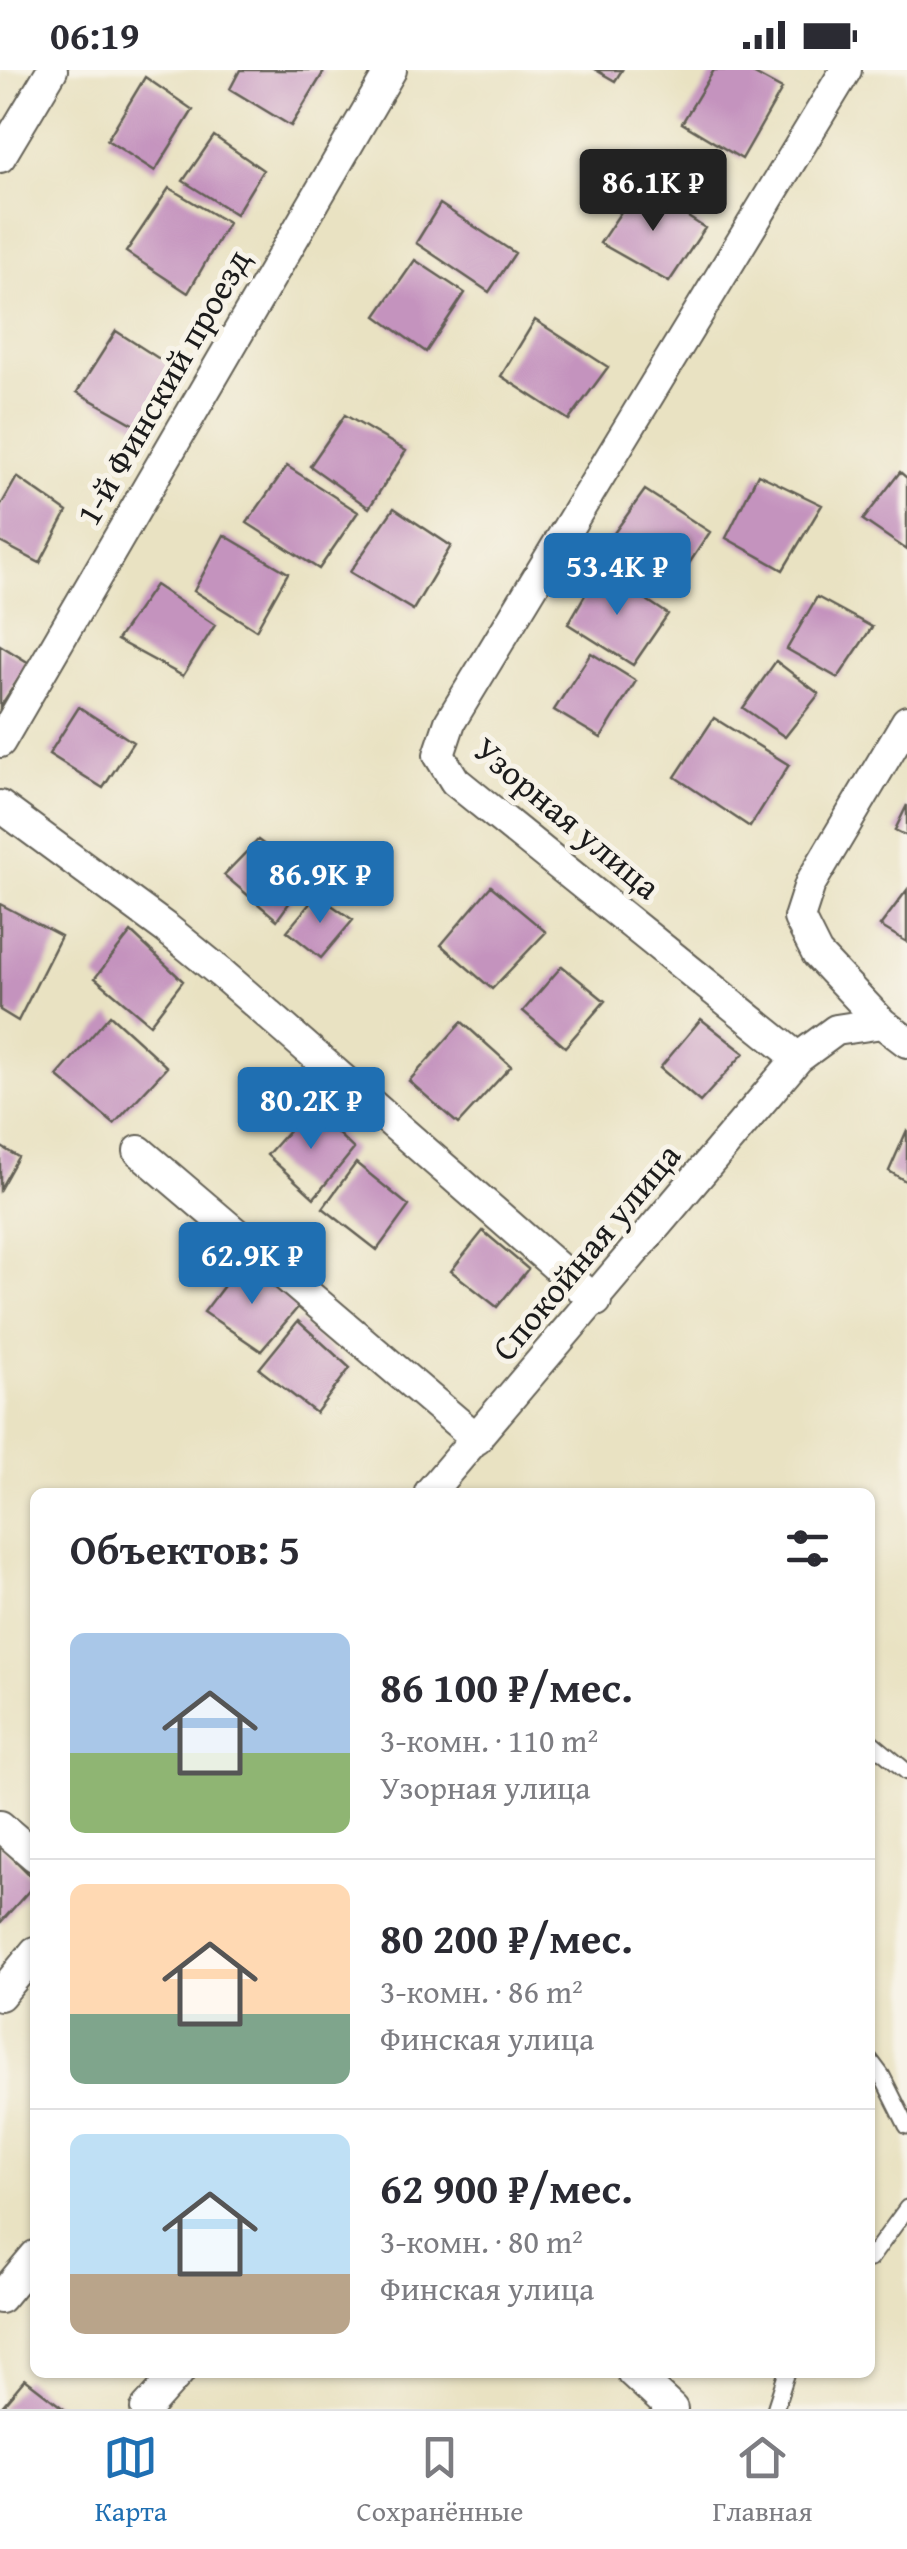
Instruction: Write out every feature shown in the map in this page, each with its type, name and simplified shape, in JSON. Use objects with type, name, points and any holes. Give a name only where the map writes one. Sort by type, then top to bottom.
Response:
[{"type":"street","points":[[0,156],[52,70]]},
{"type":"street","name":"1-й Финский проезд","points":[[0,742],[391,70]]},
{"type":"street","name":"Узорная улица","points":[[798,1058],[455,782],[438,755],[450,722],[846,70]]},
{"type":"street","points":[[907,722],[810,884],[799,918],[817,954],[882,1023],[907,1042]]},
{"type":"street","points":[[0,806],[194,951],[596,1301]]},
{"type":"street","points":[[798,1058],[836,1030],[882,1023]]},
{"type":"street","name":"Спокойная улица","points":[[433,1488],[596,1301],[798,1058]]},
{"type":"street","points":[[139,1151],[477,1438]]},
{"type":"street","points":[[0,1826],[30,1852]]},
{"type":"street","points":[[15,1989],[30,1961]]},
{"type":"street","points":[[0,2298],[30,2262]]},
{"type":"street","points":[[146,2409],[174,2378]]},
{"type":"street","points":[[638,2378],[672,2409]]},
{"type":"lane","points":[[875,1745],[907,1772]]},
{"type":"lane","points":[[875,2067],[907,2126]]},
{"type":"lane","points":[[875,2252],[907,2208]]},
{"type":"lane","points":[[775,2409],[785,2378]]},
{"type":"building","points":[[240,70],[325,70],[291,126],[230,89]]},
{"type":"building","points":[[596,70],[622,70],[615,81]]},
{"type":"building","points":[[714,70],[747,70],[782,89],[742,159],[682,123]]},
{"type":"building","points":[[145,77],[193,110],[155,171],[107,140]]},
{"type":"building","points":[[214,136],[263,170],[236,214],[183,181]]},
{"type":"building","points":[[639,185],[705,228],[669,282],[600,243]]},
{"type":"building","points":[[169,188],[228,223],[188,293],[126,252]]},
{"type":"building","points":[[440,204],[515,253],[489,292],[416,243]]},
{"type":"building","points":[[415,260],[465,293],[426,352],[376,316]]},
{"type":"building","points":[[535,320],[608,367],[569,420],[501,376]]},
{"type":"building","points":[[116,331],[183,374],[146,431],[77,392]]},
{"type":"building","points":[[345,415],[406,451],[369,508],[310,466]]},
{"type":"building","points":[[287,466],[358,512],[319,569],[247,523]]},
{"type":"building","points":[[900,472],[907,478],[907,550],[863,520]]},
{"type":"building","points":[[758,474],[822,505],[783,570],[726,538]]},
{"type":"building","points":[[17,477],[67,512],[40,563],[0,542],[0,507]]},
{"type":"building","points":[[645,490],[710,532],[666,598],[599,554]]},
{"type":"building","points":[[394,508],[451,546],[413,610],[350,572]]},
{"type":"building","points":[[224,535],[288,573],[256,630],[194,591]]},
{"type":"building","points":[[600,569],[668,614],[633,665],[568,624]]},
{"type":"building","points":[[155,585],[215,625],[183,676],[117,640]]},
{"type":"building","points":[[817,597],[872,627],[838,678],[787,649]]},
{"type":"building","points":[[0,645],[29,663],[0,707]]},
{"type":"building","points":[[591,653],[636,681],[601,738],[554,710]]},
{"type":"building","points":[[776,661],[819,694],[785,737],[743,708]]},
{"type":"building","points":[[79,707],[133,742],[103,788],[49,754]]},
{"type":"building","points":[[714,718],[789,765],[750,827],[675,777]]},
{"type":"building","points":[[907,805],[907,836],[895,830]]},
{"type":"building","points":[[258,840],[308,877],[277,920],[224,875]]},
{"type":"building","points":[[491,886],[546,932],[492,989],[441,945]]},
{"type":"building","points":[[907,890],[907,942],[880,926]]},
{"type":"building","points":[[317,895],[353,920],[321,958],[287,931]]},
{"type":"building","points":[[0,904],[61,936],[18,1021],[0,1010]]},
{"type":"building","points":[[131,932],[183,981],[150,1024],[95,978]]},
{"type":"building","points":[[562,966],[605,1001],[565,1047],[523,1011]]},
{"type":"building","points":[[110,1015],[167,1067],[114,1124],[57,1076]]},
{"type":"building","points":[[701,1019],[744,1053],[700,1102],[660,1068]]},
{"type":"building","points":[[462,1022],[511,1066],[458,1124],[409,1081]]},
{"type":"building","points":[[310,1107],[354,1149],[314,1198],[267,1155]]},
{"type":"building","points":[[907,1130],[907,1182],[889,1171]]},
{"type":"building","points":[[0,1146],[18,1157],[0,1189]]},
{"type":"building","points":[[356,1163],[409,1206],[377,1250],[323,1208]]},
{"type":"building","points":[[483,1231],[528,1269],[497,1307],[451,1271]]},
{"type":"building","points":[[242,1262],[300,1305],[261,1351],[204,1312]]},
{"type":"building","points":[[298,1321],[350,1368],[316,1413],[259,1369]]},
{"type":"building","points":[[0,1845],[30,1875],[30,1890],[0,1923]]},
{"type":"building","points":[[25,2379],[64,2409],[0,2409]]}]
